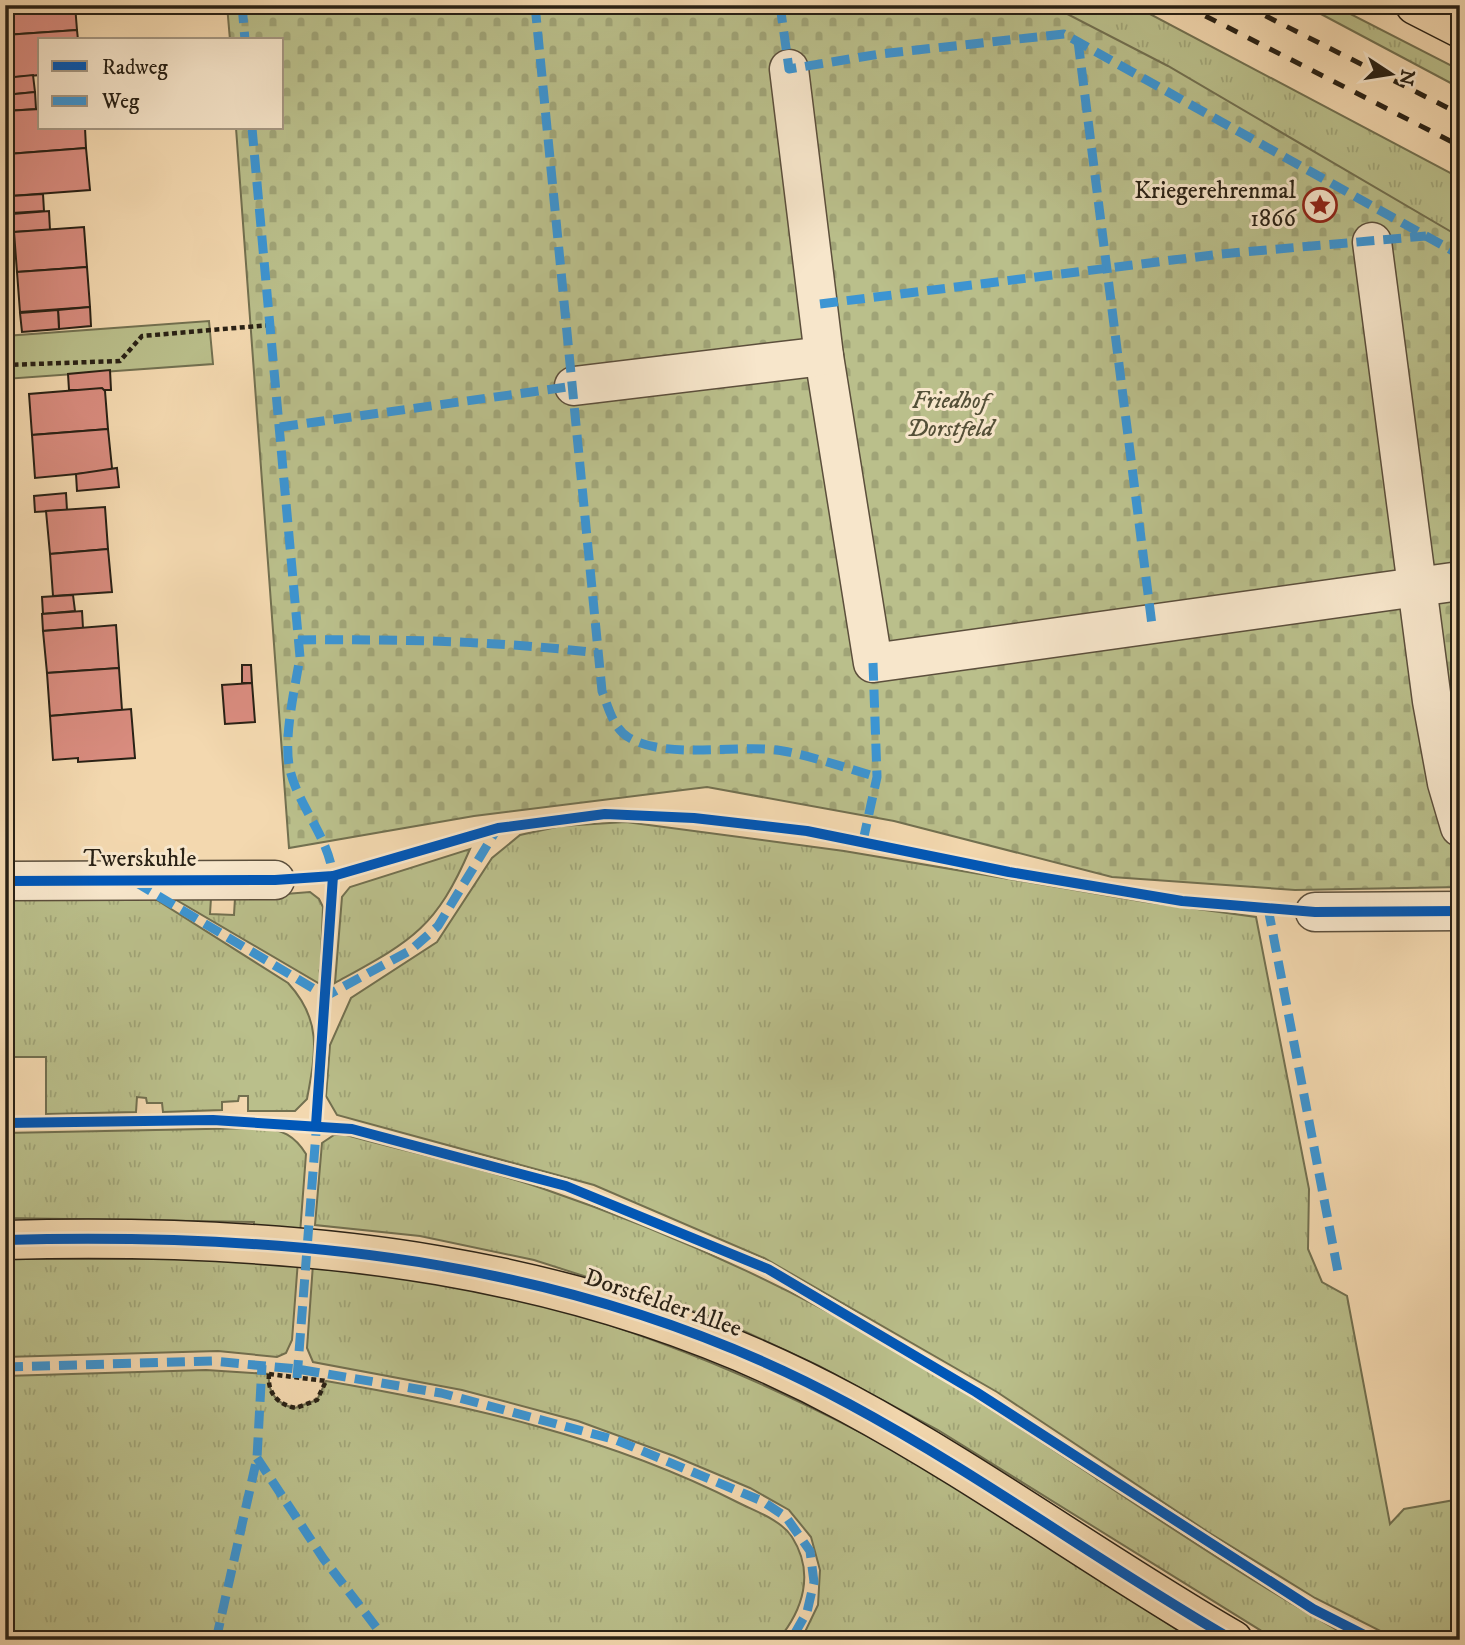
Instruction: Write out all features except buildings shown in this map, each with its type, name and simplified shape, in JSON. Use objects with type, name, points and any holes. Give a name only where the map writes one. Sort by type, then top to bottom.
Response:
[{"type":"main road","points":[[1415,5],[1460,28]]},
{"type":"main road","name":"Dorstfelder Allee","points":[[5,1240],[211,1240],[347,1250],[463,1268],[541,1285],[650,1317],[753,1357],[846,1402],[919,1443],[1233,1640]]},
{"type":"street","points":[[789,69],[824,356],[873,663],[1460,581]]},
{"type":"street","points":[[1372,242],[1432,701],[1447,783],[1460,827]]},
{"type":"street","points":[[574,386],[824,356]]},
{"type":"street","name":"Twerskuhle","points":[[5,881],[275,880]]},
{"type":"street","points":[[1315,912],[1460,911]]},
{"type":"path","points":[[5,365],[120,361],[142,336],[270,325]]},
{"type":"path","points":[[269,1374],[326,1381],[317,1400],[303,1408],[289,1407],[275,1398],[270,1388],[269,1374]]},
{"type":"green space","name":"Friedhof Dorstfeld","points":[[227,5],[1050,5],[1168,66],[1460,237],[1460,887],[1295,890],[1112,877],[894,821],[707,787],[474,816],[289,848],[236,130],[284,130],[284,38],[230,38]]},
{"type":"green space","points":[[785,5],[1133,5],[1460,178],[1460,249]]},
{"type":"green space","points":[[1304,5],[1333,5],[1460,70],[1460,88]]},
{"type":"green space","points":[[209,321],[213,364],[5,379],[5,336]]},
{"type":"green space","points":[[626,822],[844,851],[1146,902],[1256,917],[1309,1189],[1308,1249],[1322,1282],[1347,1296],[1390,1524],[1404,1509],[1460,1499],[1460,1640],[1398,1640],[1315,1598],[1208,1532],[997,1392],[764,1258],[594,1185],[337,1115],[326,1096],[330,1045],[351,998],[437,942],[492,858],[520,835],[561,826]]},
{"type":"green space","points":[[470,849],[445,899],[417,931],[401,944],[335,983],[342,897],[350,887]]},
{"type":"green space","points":[[310,892],[319,899],[323,907],[320,984],[173,898],[211,898],[210,914],[234,915],[235,898]]},
{"type":"green space","points":[[5,897],[152,897],[288,983],[307,1010],[314,1037],[313,1066],[307,1099],[295,1111],[248,1111],[248,1096],[239,1096],[238,1101],[222,1102],[222,1110],[163,1112],[162,1103],[147,1103],[146,1098],[137,1097],[136,1112],[46,1114],[46,1057],[5,1057]]},
{"type":"green space","points":[[261,1128],[287,1135],[297,1142],[306,1154],[292,1340],[286,1353],[277,1357],[218,1351],[5,1357],[5,1259],[252,1259],[254,1222],[5,1218],[5,1133]]},
{"type":"green space","points":[[334,1135],[346,1135],[544,1189],[648,1228],[784,1289],[954,1386],[1219,1559],[1355,1640],[1276,1640],[938,1430],[819,1366],[718,1319],[534,1260],[420,1236],[315,1225],[322,1143]]},
{"type":"green space","points":[[313,1264],[527,1301],[634,1333],[747,1378],[784,1394],[900,1454],[1027,1531],[1193,1640],[801,1640],[818,1605],[820,1570],[811,1537],[789,1510],[750,1488],[674,1456],[578,1421],[462,1390],[313,1362],[307,1348]]},
{"type":"green space","points":[[206,1370],[269,1374],[270,1387],[275,1397],[283,1404],[295,1408],[317,1400],[326,1381],[485,1413],[537,1426],[640,1459],[761,1513],[782,1526],[792,1537],[803,1564],[803,1591],[799,1604],[778,1640],[5,1640],[5,1376]]},
{"type":"railway","points":[[1184,5],[1460,146]]},
{"type":"railway","points":[[1244,5],[1460,114]]},
{"type":"marked path","points":[[242,5],[245,38]]},
{"type":"marked path","points":[[535,5],[602,691],[612,716],[623,733],[644,744],[683,750],[783,751],[877,777]]},
{"type":"marked path","points":[[780,5],[789,69],[880,54],[1064,34],[1460,255]]},
{"type":"marked path","points":[[1078,41],[1152,625]]},
{"type":"marked path","points":[[252,130],[300,657],[289,725],[289,765],[299,795],[327,852],[333,882]]},
{"type":"marked path","points":[[820,304],[1221,254],[1426,236]]},
{"type":"marked path","points":[[280,427],[574,386]]},
{"type":"marked path","points":[[298,640],[448,642],[598,653]]},
{"type":"marked path","points":[[863,841],[877,777],[873,663]]},
{"type":"marked path","points":[[135,882],[326,996],[411,950],[438,926],[497,829]]},
{"type":"marked path","points":[[1268,908],[1338,1272]]},
{"type":"marked path","points":[[297,1378],[317,1120]]},
{"type":"marked path","points":[[5,1367],[212,1361],[297,1369],[441,1393],[616,1440],[762,1501],[786,1517],[810,1551],[814,1582],[807,1612],[791,1640]]},
{"type":"marked path","points":[[216,1640],[257,1458],[262,1365]]},
{"type":"marked path","points":[[257,1458],[323,1558],[386,1640]]},
{"type":"cycle path","points":[[5,881],[275,880],[333,876],[498,828],[605,814],[694,818],[807,831],[1009,872],[1182,901],[1315,912],[1460,911]]},
{"type":"cycle path","points":[[316,1125],[333,876]]},
{"type":"cycle path","points":[[5,1123],[213,1120],[352,1129],[566,1186],[768,1269],[976,1392],[1313,1609],[1374,1640]]},
{"type":"cycle path","points":[[5,1240],[224,1242],[332,1251],[439,1265],[544,1287],[648,1317],[749,1356],[898,1431],[1233,1640]]},
{"type":"place","name":"Kriegerehrenmal 1866","points":[[1320,205]]}]
